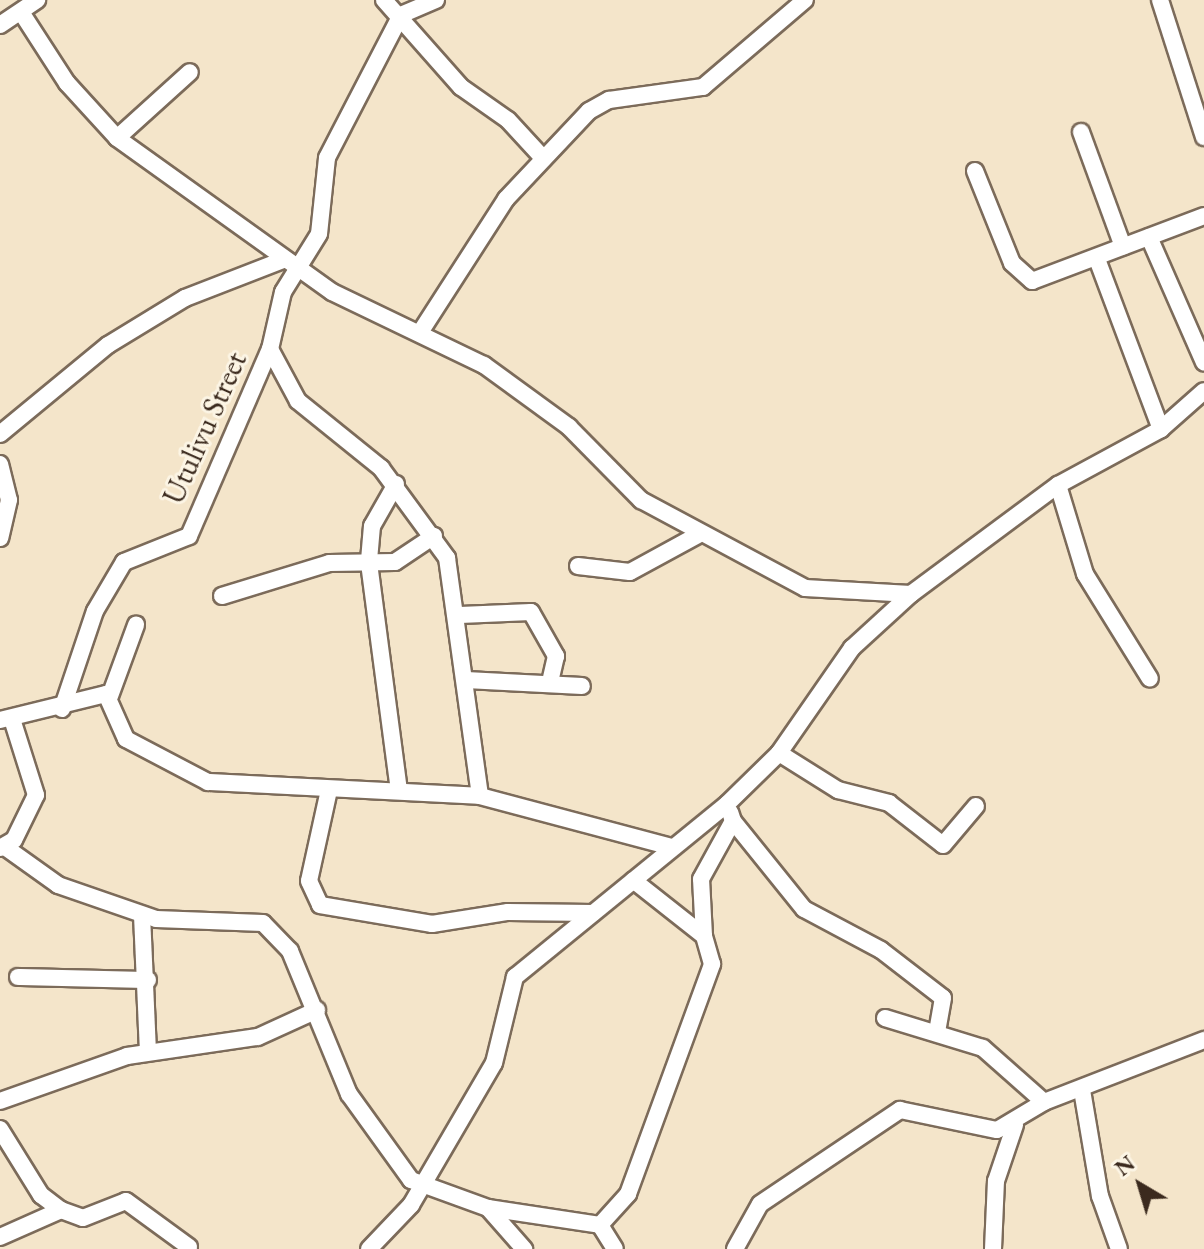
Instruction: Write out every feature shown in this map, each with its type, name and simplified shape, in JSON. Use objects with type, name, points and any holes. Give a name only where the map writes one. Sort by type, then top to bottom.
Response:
[{"type":"street","points":[[0,25],[37,0]]},
{"type":"street","points":[[384,0],[401,15],[461,87],[508,120],[543,158]]},
{"type":"street","points":[[0,434],[108,345],[185,298],[289,264],[319,234],[327,158],[401,15],[436,0]]},
{"type":"street","points":[[421,331],[506,199],[543,158],[600,104],[703,87],[805,0]]},
{"type":"street","points":[[1160,0],[1204,137]]},
{"type":"street","points":[[21,12],[67,83],[117,138],[289,264],[421,331],[513,386],[569,427],[625,488],[698,535],[814,591],[911,594]]},
{"type":"street","points":[[117,138],[190,72]]},
{"type":"street","points":[[1081,132],[1123,247]]},
{"type":"street","points":[[975,171],[1021,277],[1047,279],[1204,216]]},
{"type":"street","points":[[1149,237],[1204,362]]},
{"type":"street","points":[[1097,259],[1161,429]]},
{"type":"street","name":"Utulivu Street","points":[[62,709],[88,626],[124,562],[189,536],[270,349],[289,264]]},
{"type":"street","points":[[270,349],[298,401],[396,484],[434,536],[454,575],[480,796]]},
{"type":"street","points":[[369,1249],[421,1188],[494,1063],[510,986],[593,913],[727,804],[779,753],[852,648],[911,594],[1058,485],[1161,429],[1204,391]]},
{"type":"street","points":[[0,464],[9,500],[0,538]]},
{"type":"street","points":[[396,484],[372,526],[369,563],[399,791]]},
{"type":"street","points":[[1058,485],[1085,574],[1150,679]]},
{"type":"street","points":[[578,566],[630,572],[698,535]]},
{"type":"street","points":[[222,596],[329,563],[405,559],[434,536]]},
{"type":"street","points":[[460,615],[531,612],[556,656],[550,683]]},
{"type":"street","points":[[136,625],[110,696],[126,739],[191,777],[329,790],[480,796],[672,847]]},
{"type":"street","points":[[466,680],[582,686]]},
{"type":"street","points":[[110,696],[6,721],[37,783],[32,808],[3,848],[58,885],[142,915],[174,923],[216,917],[263,923],[290,951],[317,1010],[349,1094],[421,1188],[488,1208],[600,1225],[615,1249]]},
{"type":"street","points":[[779,753],[838,790],[889,803],[943,845],[976,806]]},
{"type":"street","points":[[329,790],[309,881],[320,905],[432,924],[508,912],[593,913]]},
{"type":"street","points":[[727,804],[733,821],[804,909],[881,950],[943,998],[937,1032]]},
{"type":"street","points":[[600,1225],[628,1194],[710,978],[701,879],[733,821]]},
{"type":"street","points":[[633,880],[704,936]]},
{"type":"street","points":[[142,915],[148,980],[148,1052]]},
{"type":"street","points":[[18,977],[148,980]]},
{"type":"street","points":[[0,1101],[148,1052],[258,1037],[317,1010]]},
{"type":"street","points":[[885,1018],[983,1048],[1044,1102]]},
{"type":"street","points":[[735,1249],[760,1204],[833,1162],[900,1110],[981,1130],[1015,1125],[1044,1102],[1082,1090],[1204,1040]]},
{"type":"street","points":[[1082,1090],[1100,1196],[1119,1249]]},
{"type":"street","points":[[993,1249],[996,1181],[1015,1125]]},
{"type":"street","points":[[0,1129],[41,1195],[61,1210],[83,1218],[133,1203],[193,1248]]},
{"type":"street","points":[[488,1208],[524,1249]]},
{"type":"street","points":[[0,1237],[61,1210]]}]
